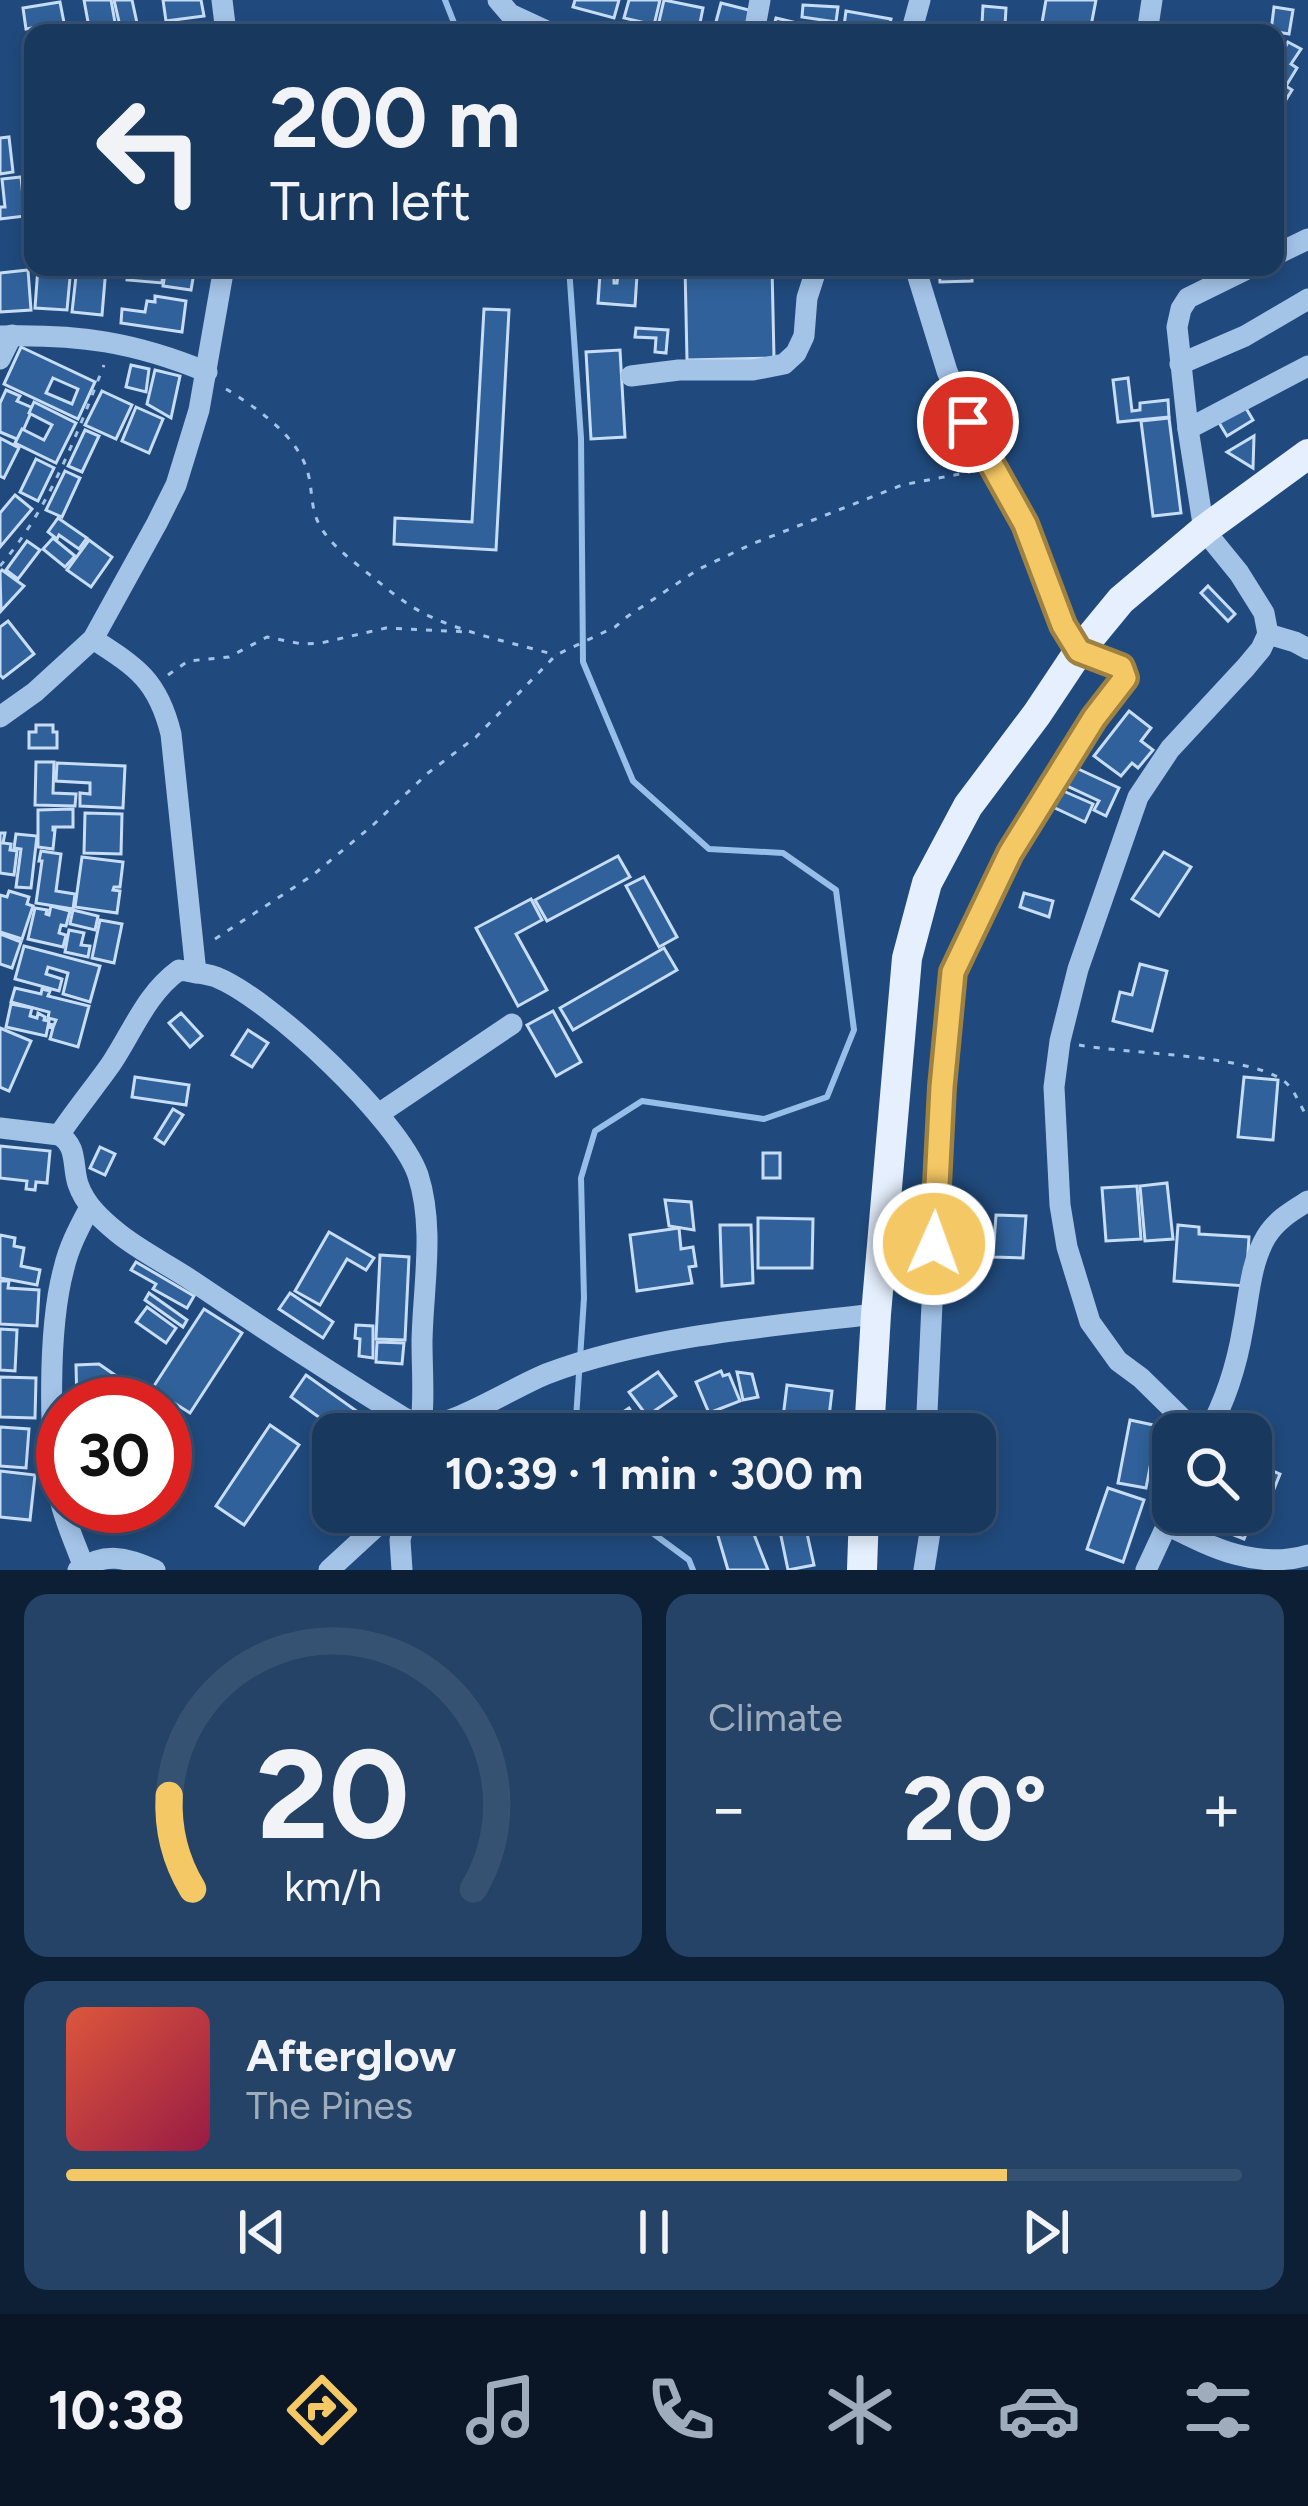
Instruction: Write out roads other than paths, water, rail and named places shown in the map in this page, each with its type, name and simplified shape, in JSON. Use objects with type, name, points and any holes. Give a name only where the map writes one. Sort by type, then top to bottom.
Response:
[{"type":"main road","points":[[870,1413],[907,958],[928,883],[968,806],[1121,600],[1204,530],[1308,454]]},
{"type":"main road","points":[[862,1570],[863,1533]]},
{"type":"street","points":[[499,0],[510,14],[531,24]]},
{"type":"street","points":[[1292,247],[1308,217]]},
{"type":"street","points":[[0,717],[93,639],[176,485],[199,410],[223,276]]},
{"type":"street","points":[[631,376],[784,364],[804,336],[814,276]]},
{"type":"street","points":[[918,276],[947,371],[968,422],[1025,524],[1052,603],[1079,651],[1121,667],[1125,678],[1094,718],[1010,853],[953,972],[942,1087],[927,1413]]},
{"type":"street","points":[[1177,1413],[1118,1361],[1090,1322],[1067,1247],[1060,1205],[1054,1087],[1060,1041],[1091,926],[1138,797],[1170,748],[1246,667],[1268,634],[1264,614],[1239,573],[1204,530],[1180,364],[1181,309],[1188,298],[1233,276]]},
{"type":"street","points":[[1180,364],[1245,336],[1308,299]]},
{"type":"street","points":[[0,359],[6,336],[113,341],[207,372]]},
{"type":"street","points":[[1188,429],[1308,366]]},
{"type":"street","points":[[1268,634],[1307,648]]},
{"type":"street","points":[[93,639],[150,683],[164,706],[171,734],[194,963]]},
{"type":"street","points":[[194,963],[310,1046],[380,1113],[406,1148],[419,1178],[427,1220],[421,1413]]},
{"type":"street","points":[[59,1135],[109,1066],[142,1008],[165,980],[194,963]]},
{"type":"street","points":[[380,1113],[512,1024]]},
{"type":"street","points":[[0,1128],[59,1135],[71,1147],[78,1185],[90,1207],[122,1237],[396,1413]]},
{"type":"street","points":[[1219,1413],[1256,1260],[1267,1235],[1284,1215],[1308,1201]]},
{"type":"street","points":[[90,1207],[63,1268],[55,1321],[54,1456],[62,1505],[80,1568],[116,1557],[155,1570]]},
{"type":"street","points":[[462,1413],[549,1373],[626,1351],[730,1331],[876,1314]]},
{"type":"street","points":[[329,1570],[369,1533]]},
{"type":"street","points":[[402,1533],[402,1570]]},
{"type":"street","points":[[924,1570],[930,1533]]},
{"type":"street","points":[[1146,1570],[1163,1533]]},
{"type":"street","points":[[1191,1533],[1217,1551],[1251,1562],[1274,1564],[1308,1555]]},
{"type":"waterway","points":[[445,0],[454,24]]},
{"type":"waterway","points":[[570,276],[581,438],[583,662],[633,781],[709,849],[783,853],[836,890],[854,1030],[827,1097],[764,1119],[642,1101],[595,1131],[581,1178],[584,1298],[576,1413]]},
{"type":"waterway","points":[[652,1533],[689,1560],[693,1570]]}]
